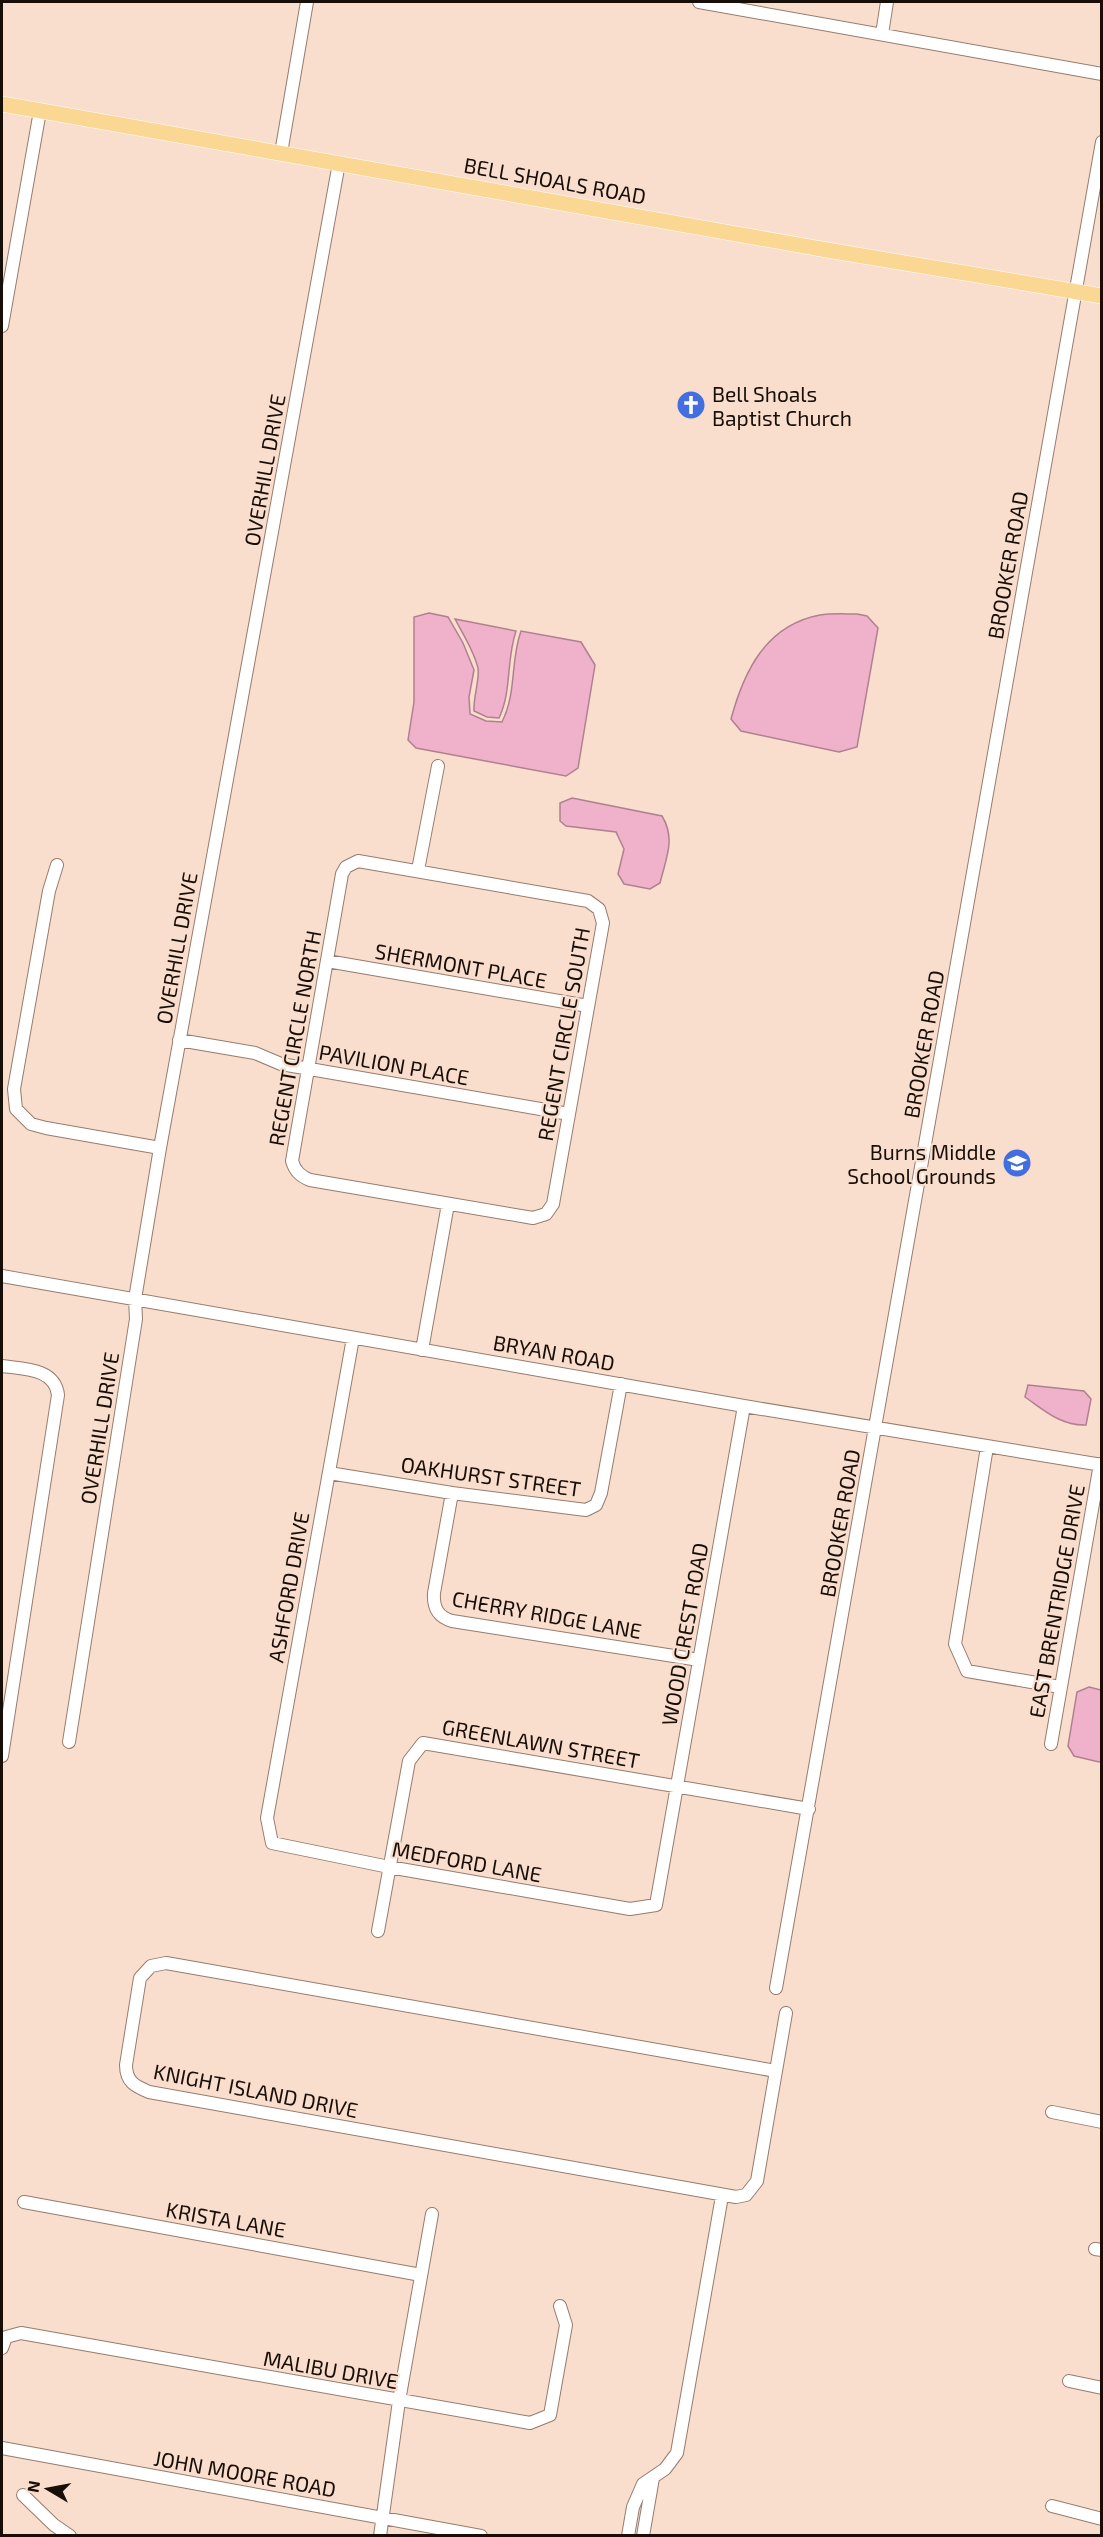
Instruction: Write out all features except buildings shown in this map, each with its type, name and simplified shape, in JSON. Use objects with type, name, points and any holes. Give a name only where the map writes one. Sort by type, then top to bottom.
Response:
[{"type":"main road","name":"BELL SHOALS ROAD","points":[[2,104],[827,250],[1101,296]]},
{"type":"street","points":[[281,153],[307,2]]},
{"type":"street","points":[[699,2],[1101,74]]},
{"type":"street","points":[[882,34],[887,2]]},
{"type":"street","points":[[2,326],[40,111]]},
{"type":"street","name":"BROOKER ROAD","points":[[776,1988],[1101,142]]},
{"type":"street","name":"OVERHILL DRIVE","points":[[69,1742],[136,1319],[135,1299],[160,1148],[339,163]]},
{"type":"street","points":[[418,870],[438,766]]},
{"type":"street","name":"REGENT CIRCLE NORTH","points":[[418,870],[358,861],[346,867],[342,874],[292,1161],[298,1173],[310,1180],[448,1204]]},
{"type":"street","points":[[57,865],[49,891],[14,1089],[16,1109],[31,1124],[160,1148]]},
{"type":"street","name":"REGENT CIRCLE SOUTH","points":[[418,870],[588,901],[599,909],[603,923],[553,1204],[546,1214],[533,1218],[448,1204]]},
{"type":"street","name":"SHERMONT PLACE","points":[[327,962],[588,1006]]},
{"type":"street","name":"PAVILION PLACE","points":[[179,1040],[255,1053],[281,1064],[569,1114]]},
{"type":"street","points":[[422,1350],[448,1204]]},
{"type":"street","name":"BRYAN ROAD","points":[[2,1276],[744,1406],[1100,1465]]},
{"type":"street","name":"ASHFORD DRIVE","points":[[272,1843],[267,1818],[352,1338]]},
{"type":"street","points":[[2,1366],[48,1375],[56,1384],[58,1395],[2,1756]]},
{"type":"street","name":"OAKHURST STREET","points":[[329,1473],[579,1510],[592,1508],[601,1493],[621,1384]]},
{"type":"street","name":"WOOD CREST ROAD","points":[[656,1905],[744,1406]]},
{"type":"street","points":[[987,1447],[955,1644],[967,1671],[1060,1687]]},
{"type":"street","name":"EAST BRENTRIDGE DRIVE","points":[[1051,1744],[1100,1465]]},
{"type":"street","name":"CHERRY RIDGE LANE","points":[[452,1493],[434,1593],[435,1608],[442,1617],[452,1621],[699,1660]]},
{"type":"street","name":"GREENLAWN STREET","points":[[378,1931],[409,1761],[423,1743],[809,1809]]},
{"type":"street","name":"MEDFORD LANE","points":[[272,1843],[389,1868],[630,1909],[656,1905]]},
{"type":"street","name":"KNIGHT ISLAND DRIVE","points":[[776,2071],[166,1963],[151,1966],[140,1978],[126,2065],[126,2075],[136,2086],[161,2094],[736,2197],[746,2195],[757,2181],[776,2071],[786,2013]]},
{"type":"street","points":[[1052,2112],[1101,2122]]},
{"type":"street","points":[[628,2535],[633,2507],[643,2484],[665,2469],[676,2453],[722,2196]]},
{"type":"street","name":"KRISTA LANE","points":[[24,2202],[421,2275]]},
{"type":"street","points":[[380,2535],[399,2401],[432,2214]]},
{"type":"street","name":"MALIBU DRIVE","points":[[2,2348],[6,2337],[21,2333],[530,2423],[550,2415],[566,2325],[560,2306]]},
{"type":"street","points":[[1069,2381],[1101,2388]]},
{"type":"street","name":"JOHN MOORE ROAD","points":[[2,2448],[481,2535]]},
{"type":"street","points":[[643,2535],[653,2478]]},
{"type":"street","points":[[23,2495],[54,2525],[70,2535]]},
{"type":"street","points":[[1052,2506],[1101,2519]]},
{"type":"shaded area","points":[[429,613],[448,617],[463,643],[474,670],[469,697],[470,714],[486,721],[502,722],[507,711],[521,631],[581,642],[595,665],[578,768],[566,776],[416,748],[408,740],[414,702],[414,617]]},
{"type":"shaded area","points":[[825,614],[867,616],[878,628],[857,747],[839,752],[741,731],[731,719],[736,701],[751,668],[760,653],[772,640],[801,620]]},
{"type":"shaded area","points":[[455,619],[516,631],[506,697],[499,718],[487,717],[474,711],[478,668]]},
{"type":"shaded area","points":[[572,798],[662,816],[669,841],[660,883],[650,889],[624,884],[618,874],[624,849],[616,832],[566,826],[560,821],[560,803]]},
{"type":"shaded area","points":[[1028,1385],[1084,1391],[1091,1399],[1086,1425],[1061,1420],[1039,1407],[1025,1397]]},
{"type":"shaded area","points":[[1089,1687],[1101,1690],[1102,1760],[1099,1762],[1074,1756],[1068,1746],[1077,1692]]},
{"type":"place","name":"Bell Shoals Baptist Church","points":[[691,405]]},
{"type":"place","name":"Burns Middle School Grounds","points":[[1017,1163]]}]
